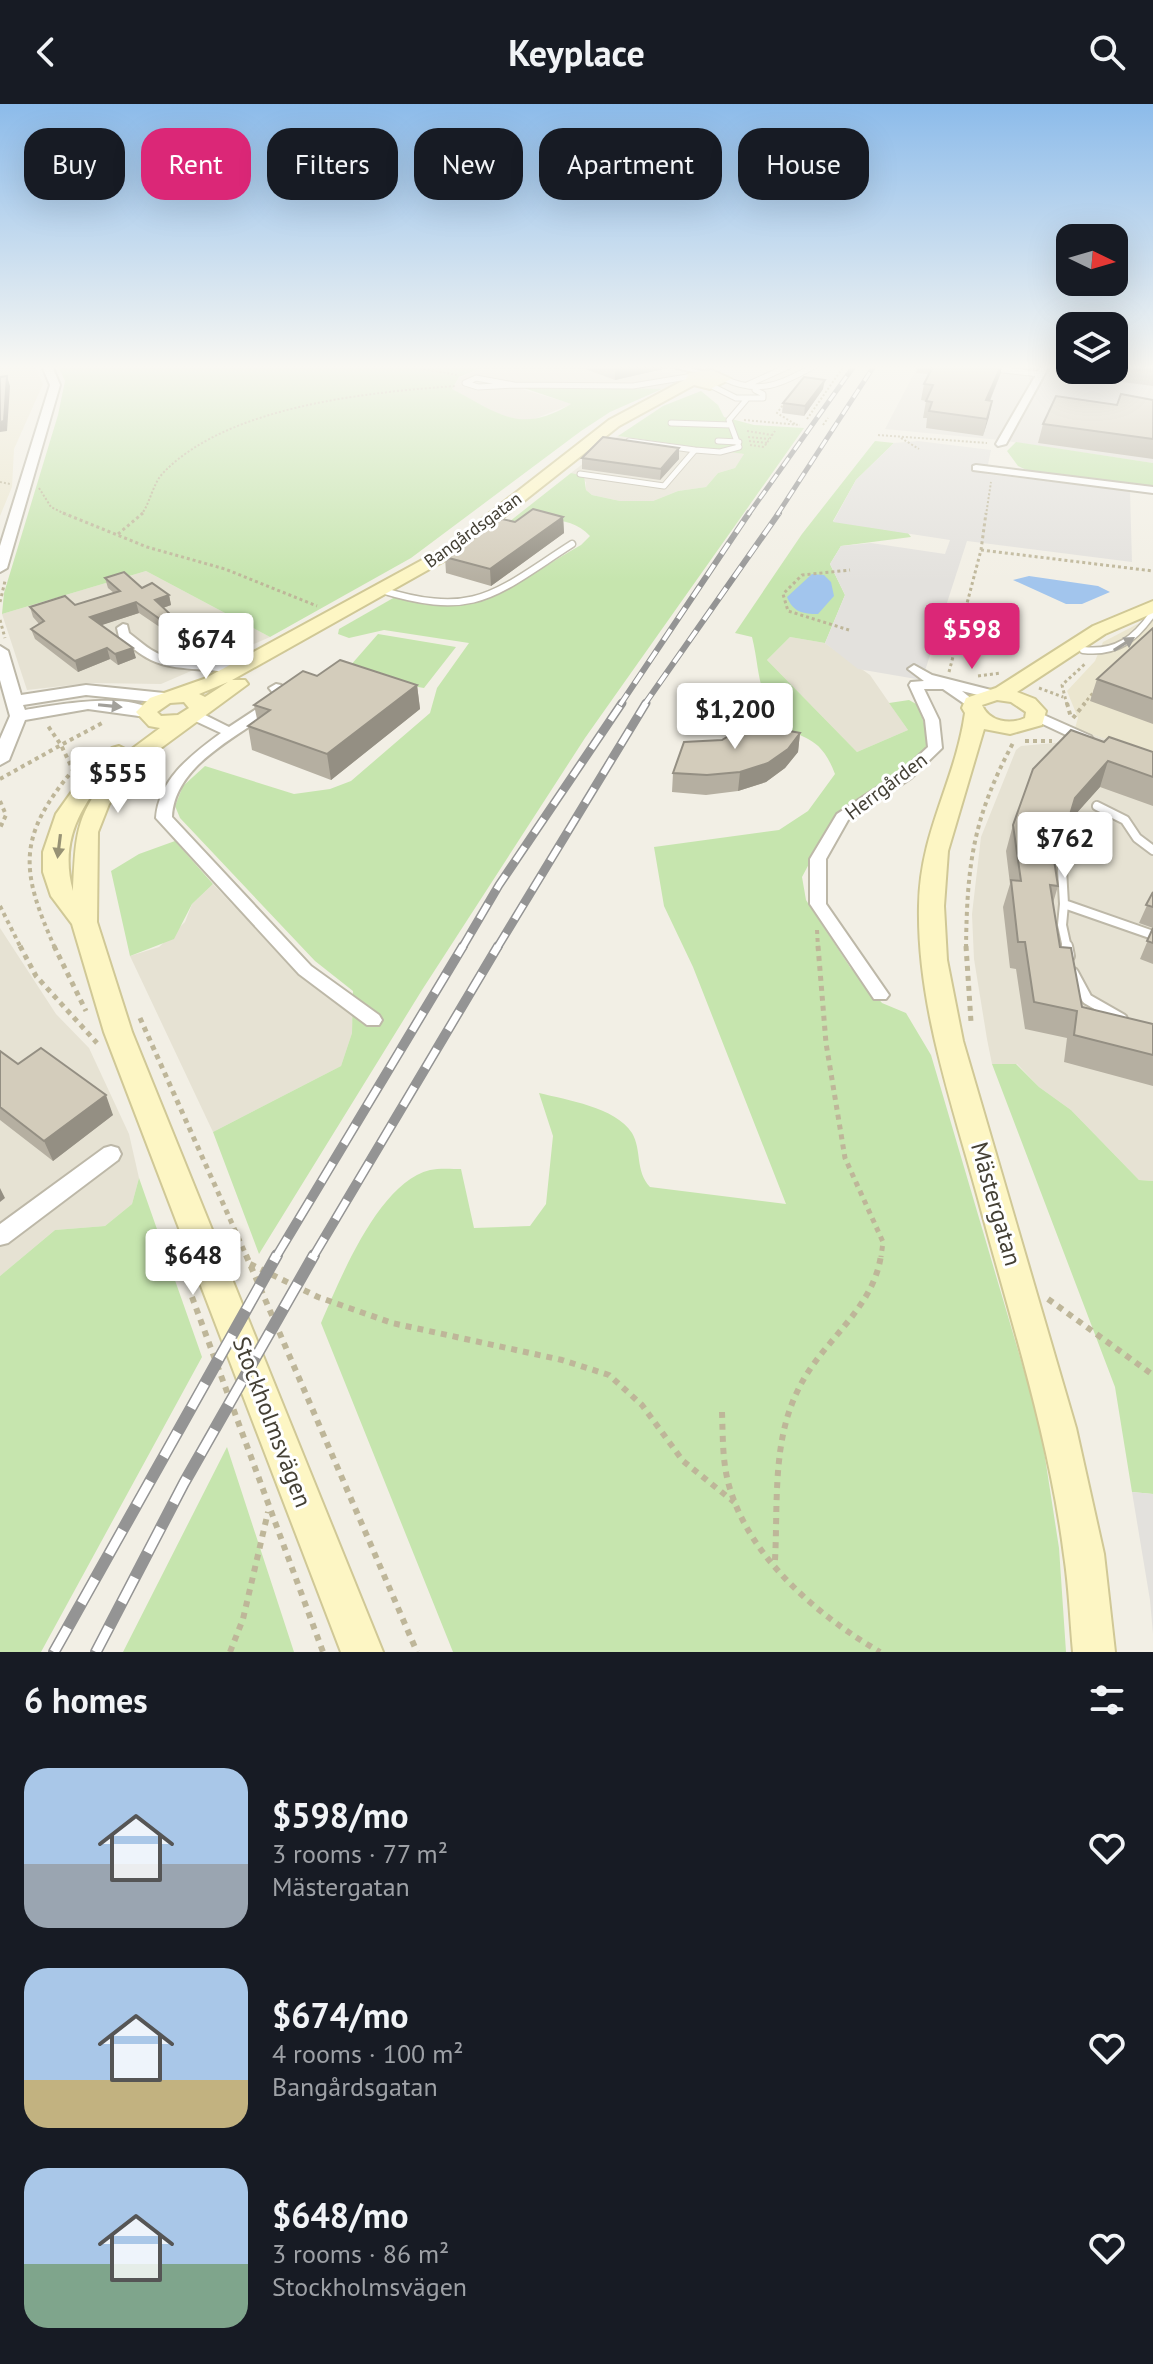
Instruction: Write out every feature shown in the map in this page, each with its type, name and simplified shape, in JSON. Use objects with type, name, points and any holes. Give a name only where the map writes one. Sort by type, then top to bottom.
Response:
[{"type":"main road","name":"Bangårdsgatan","points":[[147,714],[171,696],[235,670],[311,631],[452,550],[595,438]]},
{"type":"main road","name":"Mästergatan","points":[[967,758],[1017,726],[1039,688],[1153,610]]},
{"type":"main road","name":"Mästergatan","points":[[1094,1652],[1084,1554],[1058,1428],[949,1041],[935,980],[931,916],[934,859],[946,809],[967,758],[984,702],[1099,630],[1153,610]]},
{"type":"main road","name":"Bangårdsgatan","points":[[192,715],[311,631]]},
{"type":"main road","points":[[147,714],[169,723],[192,715],[198,701],[190,697],[171,696]]},
{"type":"main road","points":[[984,702],[1017,726]]},
{"type":"main road","points":[[984,702],[990,724],[1017,726]]},
{"type":"main road","name":"Stockholmsvägen","points":[[84,922],[61,892],[57,862],[61,828],[69,808],[87,784],[142,732],[147,714]]},
{"type":"main road","name":"Stockholmsvägen","points":[[192,715],[134,757],[98,803],[87,832],[84,922],[118,1032],[362,1652]]},
{"type":"street","points":[[0,568],[40,438]]},
{"type":"street","points":[[1001,444],[1004,438]]},
{"type":"street","points":[[976,468],[1153,490]]},
{"type":"street","points":[[123,628],[123,634],[136,647],[162,663],[235,670]]},
{"type":"street","points":[[0,651],[17,709],[0,760]]},
{"type":"street","points":[[914,669],[984,702]]},
{"type":"street","name":"Herrgården","points":[[818,904],[818,859],[842,817],[906,775],[935,748],[932,720],[916,685],[946,685]]},
{"type":"street","points":[[946,685],[984,702]]},
{"type":"street","points":[[276,688],[280,693],[275,702],[231,733],[171,786],[161,807],[164,818],[305,970],[373,1020]]},
{"type":"street","points":[[17,709],[86,690],[171,696]]},
{"type":"street","points":[[17,709],[88,704],[147,714]]},
{"type":"street","points":[[192,715],[231,733]]},
{"type":"street","points":[[1017,726],[1068,726],[1094,742]]},
{"type":"street","points":[[818,904],[880,995]]},
{"type":"street","points":[[0,1236],[111,1154]]},
{"type":"lane","points":[[718,441],[726,438]]},
{"type":"lane","points":[[629,441],[695,450],[730,451],[735,438]]},
{"type":"lane","points":[[580,474],[664,486],[695,450]]},
{"type":"lane","points":[[381,590],[437,604],[470,601],[504,586],[572,544]]},
{"type":"lane","points":[[1097,806],[1125,820],[1137,838],[1153,850]]},
{"type":"lane","points":[[1062,869],[1062,925],[1073,973],[1087,999],[1128,1023]]},
{"type":"lane","points":[[1064,904],[1153,935]]},
{"type":"path","points":[[118,534],[136,522],[163,472],[215,438]]},
{"type":"path","points":[[744,438],[764,447],[769,439],[763,438]]},
{"type":"path","points":[[901,438],[919,449]]},
{"type":"path","points":[[950,438],[1001,444]]},
{"type":"path","points":[[946,685],[981,550],[993,471]]},
{"type":"path","points":[[34,487],[41,490],[51,507],[147,547],[225,569],[323,608]]},
{"type":"path","points":[[981,550],[1153,571]]},
{"type":"path","points":[[849,630],[788,611],[783,594],[791,582],[808,572],[850,570]]},
{"type":"path","points":[[1068,726],[1062,685],[1090,652]]},
{"type":"path","points":[[971,1029],[966,958],[967,875],[974,836],[989,788],[1017,726],[1055,741],[1101,683]]},
{"type":"path","points":[[0,779],[61,745]]},
{"type":"path","points":[[0,801],[6,815],[0,828]]},
{"type":"path","points":[[775,1560],[781,1436],[798,1389],[832,1339],[864,1304],[879,1269],[883,1242],[845,1158],[826,1043],[817,961],[818,904]]},
{"type":"path","points":[[0,906],[36,976],[105,1053]]},
{"type":"path","points":[[135,1007],[250,1264],[417,1652]]},
{"type":"path","points":[[250,1264],[318,1297],[392,1323],[562,1360],[609,1375],[642,1405],[683,1461],[734,1502],[799,1590],[854,1638],[880,1652]]},
{"type":"path","points":[[1044,1285],[1052,1313]]},
{"type":"path","points":[[1048,1299],[1153,1375]]},
{"type":"path","points":[[722,1412],[726,1467],[734,1502]]},
{"type":"path","points":[[230,1652],[243,1619],[269,1510]]},
{"type":"shaded area","points":[[0,438],[19,438],[14,449],[12,487],[0,516]]},
{"type":"shaded area","points":[[615,438],[745,454],[735,468],[718,473],[706,487],[678,491],[653,501],[620,501],[592,495],[586,490],[586,482],[571,473]]},
{"type":"shaded area","points":[[982,438],[1153,438],[1153,463],[1000,440]]},
{"type":"shaded area","points":[[918,441],[991,450],[986,474],[1130,491],[1132,562],[967,541],[922,680],[858,669],[825,643],[845,595],[830,564],[841,546],[871,543],[945,554],[950,540],[833,522],[856,480],[894,443]]},
{"type":"shaded area","points":[[146,571],[270,637],[161,684],[90,683],[27,690],[2,614]]},
{"type":"shaded area","points":[[1153,616],[1153,756],[1075,728],[1078,718],[1067,691],[1095,661],[1103,642]]},
{"type":"shaded area","points":[[790,637],[825,643],[870,675],[908,730],[857,752],[767,660]]},
{"type":"shaded area","points":[[1075,728],[1153,756],[1153,1181],[1139,1180],[1071,1110],[1039,1087],[1017,1064],[992,1064],[987,1039],[974,959],[972,914],[981,837],[1016,750],[1021,746],[1065,742]]},
{"type":"shaded area","points":[[213,884],[298,974],[353,1013],[352,1033],[341,1066],[213,1132],[130,956],[159,947],[185,922],[192,904]]},
{"type":"shaded area","points":[[0,928],[56,1014],[89,1048],[129,1134],[139,1178],[132,1204],[105,1226],[55,1230],[0,1276]]},
{"type":"shaded area","points":[[1132,1492],[1153,1494],[1153,1634],[1150,1600]]},
{"type":"green space","points":[[51,438],[571,438],[411,558],[270,637],[146,571],[2,614],[4,593]]},
{"type":"green space","points":[[634,438],[797,438],[585,738],[422,990],[259,1254],[213,1132],[341,1066],[352,1033],[353,991],[315,961],[180,818],[175,806],[183,786],[205,766],[294,794],[330,789],[351,781],[430,713],[437,688],[469,643],[384,630],[349,638],[338,634],[339,629],[395,597],[423,604],[449,605],[493,595],[581,545],[590,536],[581,528],[561,521],[505,525],[571,473],[584,476],[586,490],[592,495],[620,501],[653,501],[678,491],[706,487],[718,473],[735,468],[744,454]]},
{"type":"green space","points":[[875,441],[894,443],[856,480],[833,521],[908,533],[911,537],[841,546],[830,564],[845,595],[825,643],[790,637],[767,660],[857,752],[908,730],[889,703],[909,700],[918,705],[929,739],[923,754],[835,815],[802,877],[806,900],[850,967],[882,1003],[906,1013],[931,1055],[1040,1425],[1059,1548],[1066,1652],[453,1652],[321,1323],[364,1234],[378,1212],[411,1178],[430,1170],[461,1169],[474,1228],[530,1226],[546,1204],[553,1136],[539,1093],[590,1106],[624,1124],[635,1140],[642,1174],[650,1187],[786,1204],[693,967],[664,906],[654,847],[779,830],[808,811],[835,774],[829,760],[815,743],[786,727],[779,719],[762,689],[752,637],[735,633],[802,534]]},
{"type":"green space","points":[[1016,442],[1153,463],[1153,488],[1033,473],[1018,466],[1007,451]]},
{"type":"green space","points":[[378,634],[456,647],[424,688],[343,674]]},
{"type":"green space","points":[[175,841],[213,884],[192,904],[174,939],[130,956],[111,871],[139,854]]},
{"type":"green space","points":[[992,1064],[1016,1064],[1039,1087],[1071,1110],[1139,1180],[1153,1181],[1153,1494],[1132,1492],[1115,1387]]},
{"type":"green space","points":[[139,1178],[202,1357],[41,1652],[0,1652],[0,1276],[55,1230],[105,1226],[132,1204]]},
{"type":"green space","points":[[227,1447],[294,1652],[123,1652]]},
{"type":"water","points":[[812,574],[824,575],[831,582],[834,596],[818,614],[799,611],[787,597]]},
{"type":"water","points":[[1029,576],[1098,586],[1110,592],[1082,604],[1066,604],[1013,580]]},
{"type":"building","points":[[602,438],[679,448],[661,469],[582,458]]},
{"type":"building","points":[[533,509],[563,517],[490,569],[445,557],[502,519],[515,522]]},
{"type":"building","points":[[124,572],[142,588],[152,583],[169,595],[155,600],[170,614],[164,622],[136,602],[90,617],[133,648],[115,654],[107,648],[75,661],[31,629],[44,621],[30,607],[65,596],[75,605],[120,591],[105,578]]},
{"type":"building","points":[[1153,628],[1153,699],[1097,679]]},
{"type":"building","points":[[340,660],[417,685],[327,754],[248,726],[270,710],[254,705],[303,671],[317,676]]},
{"type":"building","points":[[749,723],[800,733],[788,749],[768,763],[740,772],[707,775],[673,773],[684,742],[722,740]]},
{"type":"building","points":[[1071,730],[1104,742],[1109,737],[1153,752],[1153,777],[1108,761],[1075,798],[1065,831],[1049,827],[1058,886],[1050,885],[1060,947],[1071,948],[1082,1007],[1153,1024],[1153,1055],[1074,1035],[1077,1011],[1034,1002],[1025,942],[1018,942],[1011,880],[1021,881],[1013,825],[1033,769]]},
{"type":"building","points":[[1153,892],[1153,907],[1146,905]]},
{"type":"building","points":[[1153,928],[1153,943],[1147,941]]},
{"type":"building","points":[[41,1048],[106,1095],[44,1141],[0,1107],[0,1051],[18,1064]]},
{"type":"railway","points":[[748,515],[803,438]]},
{"type":"railway","points":[[777,515],[827,438]]},
{"type":"railway","points":[[620,705],[749,513]]},
{"type":"railway","points":[[644,705],[779,513]]},
{"type":"railway","points":[[462,948],[499,885],[622,703]]},
{"type":"railway","points":[[497,948],[646,703]]},
{"type":"railway","points":[[276,1257],[463,946]]},
{"type":"railway","points":[[313,1257],[498,946]]},
{"type":"railway","points":[[54,1652],[277,1255]]},
{"type":"railway","points":[[96,1652],[184,1483],[314,1255]]}]
